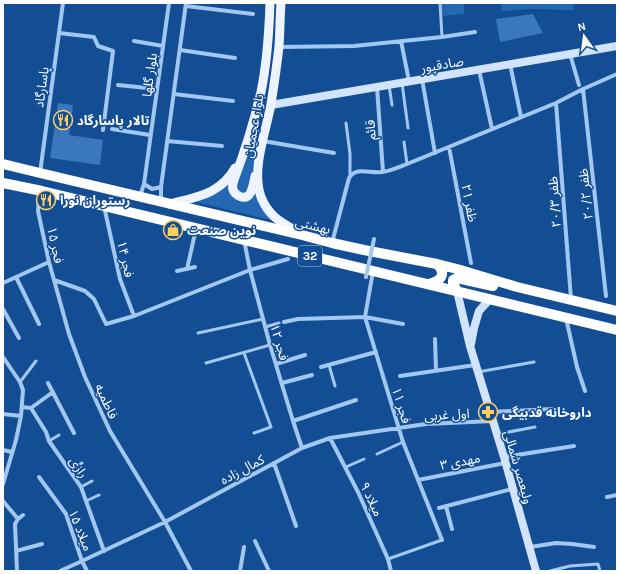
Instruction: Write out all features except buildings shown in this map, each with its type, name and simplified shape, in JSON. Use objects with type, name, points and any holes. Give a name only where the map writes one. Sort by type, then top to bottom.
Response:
[{"type":"highway","name":"بهشتی","points":[[3,164],[332,243],[437,264],[517,287],[617,311]]},
{"type":"highway","name":"32","points":[[3,183],[196,228],[370,274],[429,284],[617,330]]},
{"type":"highway","points":[[429,284],[439,280],[442,276],[441,268],[437,264]]},
{"type":"highway","points":[[457,291],[453,280],[457,278],[494,286],[517,287]]},
{"type":"main road","points":[[259,159],[250,194],[242,198],[235,193],[233,186],[249,138],[261,90],[268,38],[270,3]]},
{"type":"main road","name":"بلوار عجمیان","points":[[281,3],[279,47],[271,105],[259,159],[259,190],[268,211],[276,219],[302,235]]},
{"type":"main road","points":[[249,138],[263,141]]},
{"type":"main road","name":"بلوار عجمیان","points":[[165,203],[210,193],[225,182],[233,172],[243,153]]},
{"type":"street","name":"پاسارگاد","points":[[40,174],[63,3]]},
{"type":"street","name":"بلوار گلها","points":[[140,197],[144,184],[169,3]]},
{"type":"street","points":[[186,4],[253,14]]},
{"type":"street","name":"بلوار گلها","points":[[165,203],[161,187],[186,4]]},
{"type":"street","points":[[279,47],[354,46],[475,32]]},
{"type":"street","points":[[59,33],[94,37],[98,46],[113,51],[103,130]]},
{"type":"street","points":[[134,41],[163,46]]},
{"type":"street","points":[[400,41],[406,82]]},
{"type":"street","name":"صادقپور","points":[[271,105],[617,46]]},
{"type":"street","points":[[180,50],[235,58]]},
{"type":"street","points":[[570,54],[579,84]]},
{"type":"street","points":[[510,64],[522,117]]},
{"type":"street","points":[[480,70],[492,129]]},
{"type":"street","points":[[332,243],[350,175],[361,171],[383,172],[407,164],[522,117],[617,74]]},
{"type":"street","points":[[422,79],[435,152]]},
{"type":"street","points":[[118,85],[157,89]]},
{"type":"street","name":"قائم","points":[[377,87],[383,172]]},
{"type":"street","name":"ظفر ۲۰/۲","points":[[583,89],[606,296]]},
{"type":"street","points":[[174,94],[233,101]]},
{"type":"street","name":"ظفر ۲۰/۳","points":[[556,102],[571,300]]},
{"type":"street","points":[[112,129],[150,135]]},
{"type":"street","points":[[167,141],[222,146]]},
{"type":"street","points":[[263,141],[334,153]]},
{"type":"street","name":"ظفر ۲۱","points":[[449,147],[471,263]]},
{"type":"street","points":[[144,184],[152,189],[161,187]]},
{"type":"street","name":"فجر ۱۵","points":[[42,191],[39,198],[38,211],[54,280]]},
{"type":"street","name":"فجر ۱۴","points":[[104,206],[120,279],[134,316]]},
{"type":"street","points":[[187,269],[196,228]]},
{"type":"street","name":"فجر ۱۱","points":[[374,239],[365,318],[403,442],[442,540]]},
{"type":"street","name":"فجر ۱۲","points":[[244,240],[265,328],[302,448]]},
{"type":"street","points":[[54,280],[85,291],[94,299],[106,324],[134,316],[250,270],[288,259]]},
{"type":"street","points":[[3,283],[49,262]]},
{"type":"street","points":[[177,271],[195,267]]},
{"type":"street","points":[[16,277],[39,324]]},
{"type":"street","name":"فاطمیه","points":[[54,280],[69,334],[85,377],[110,431],[165,522],[191,571]]},
{"type":"street","name":"ولیعصر شمالی","points":[[457,291],[470,346],[513,488],[536,571]]},
{"type":"street","points":[[470,346],[479,312],[490,299]]},
{"type":"street","points":[[3,309],[19,338]]},
{"type":"street","points":[[284,322],[298,319],[365,318],[402,324]]},
{"type":"street","points":[[566,318],[576,361],[586,391]]},
{"type":"street","points":[[435,339],[436,370]]},
{"type":"street","points":[[321,366],[376,352]]},
{"type":"street","points":[[276,364],[305,355]]},
{"type":"street","points":[[3,357],[20,382],[23,390],[21,416],[16,440],[3,484]]},
{"type":"street","points":[[400,376],[436,370],[477,368]]},
{"type":"street","points":[[282,383],[312,375]]},
{"type":"street","points":[[48,383],[74,433]]},
{"type":"street","points":[[22,407],[32,408],[53,392]]},
{"type":"street","points":[[293,421],[356,400]]},
{"type":"street","name":"رازی","points":[[32,408],[46,432],[49,441],[81,487],[104,551]]},
{"type":"street","points":[[490,412],[552,410]]},
{"type":"street","points":[[3,414],[21,416]]},
{"type":"street","name":"اول غربی","points":[[330,438],[426,424],[493,421]]},
{"type":"street","name":"کمال زاده","points":[[60,571],[165,522],[302,448],[330,438]]},
{"type":"street","name":"میلاد ۹","points":[[330,438],[358,492],[388,559],[391,571]]},
{"type":"street","name":"مهدی ۳","points":[[418,480],[504,460],[574,446]]},
{"type":"street","points":[[3,450],[12,452]]},
{"type":"street","points":[[274,463],[296,526]]},
{"type":"street","name":"میلاد ۱۵","points":[[39,477],[66,514],[82,561],[88,571]]},
{"type":"street","points":[[439,508],[513,488]]},
{"type":"street","points":[[607,497],[617,495]]},
{"type":"street","points":[[3,500],[18,519]]},
{"type":"street","points":[[446,506],[452,529]]},
{"type":"street","points":[[17,571],[15,524],[22,515]]},
{"type":"street","points":[[255,541],[269,571]]},
{"type":"street","points":[[530,547],[556,543],[594,547]]},
{"type":"street","points":[[16,551],[42,544]]},
{"type":"street","points":[[240,571],[244,547]]},
{"type":"lane","points":[[440,3],[442,37]]},
{"type":"lane","points":[[406,82],[408,128]]},
{"type":"lane","points":[[389,85],[392,105]]},
{"type":"lane","points":[[346,123],[350,154],[350,175]]},
{"type":"lane","points":[[404,142],[407,164]]},
{"type":"lane","points":[[198,333],[263,319]]},
{"type":"lane","points":[[265,328],[279,323]]},
{"type":"lane","points":[[206,363],[270,345]]},
{"type":"lane","points":[[244,353],[271,427],[254,433]]},
{"type":"lane","points":[[20,382],[36,360]]},
{"type":"lane","points":[[477,368],[534,362]]},
{"type":"lane","points":[[329,364],[335,386]]},
{"type":"lane","points":[[497,434],[535,427]]},
{"type":"lane","points":[[49,441],[59,435]]},
{"type":"lane","points":[[377,454],[403,442]]},
{"type":"lane","points":[[346,467],[364,459]]},
{"type":"lane","points":[[69,470],[82,463]]},
{"type":"lane","points":[[81,487],[92,481]]},
{"type":"lane","points":[[86,501],[99,495]]},
{"type":"lane","points":[[388,559],[442,540]]},
{"type":"lane","points":[[550,571],[570,566],[598,564],[600,571]]},
{"type":"shaded area","points":[[440,3],[464,3],[464,14],[441,16]]},
{"type":"shaded area","points":[[501,3],[573,3],[574,10],[533,9],[502,11]]},
{"type":"shaded area","points":[[257,143],[258,146],[249,187],[244,192],[237,192],[236,184],[252,144]]},
{"type":"shaded area","points":[[230,182],[230,192],[233,197],[238,200],[255,191],[261,207],[271,220],[196,202],[206,199]]},
{"type":"place","name":"تالار پاسارگاد","points":[[63,120]]},
{"type":"place","name":"رستوران نورا","points":[[46,200]]},
{"type":"place","name":"نوین صنعت","points":[[173,230]]},
{"type":"place","name":"داروخانه قدبیگی","points":[[488,412]]}]
